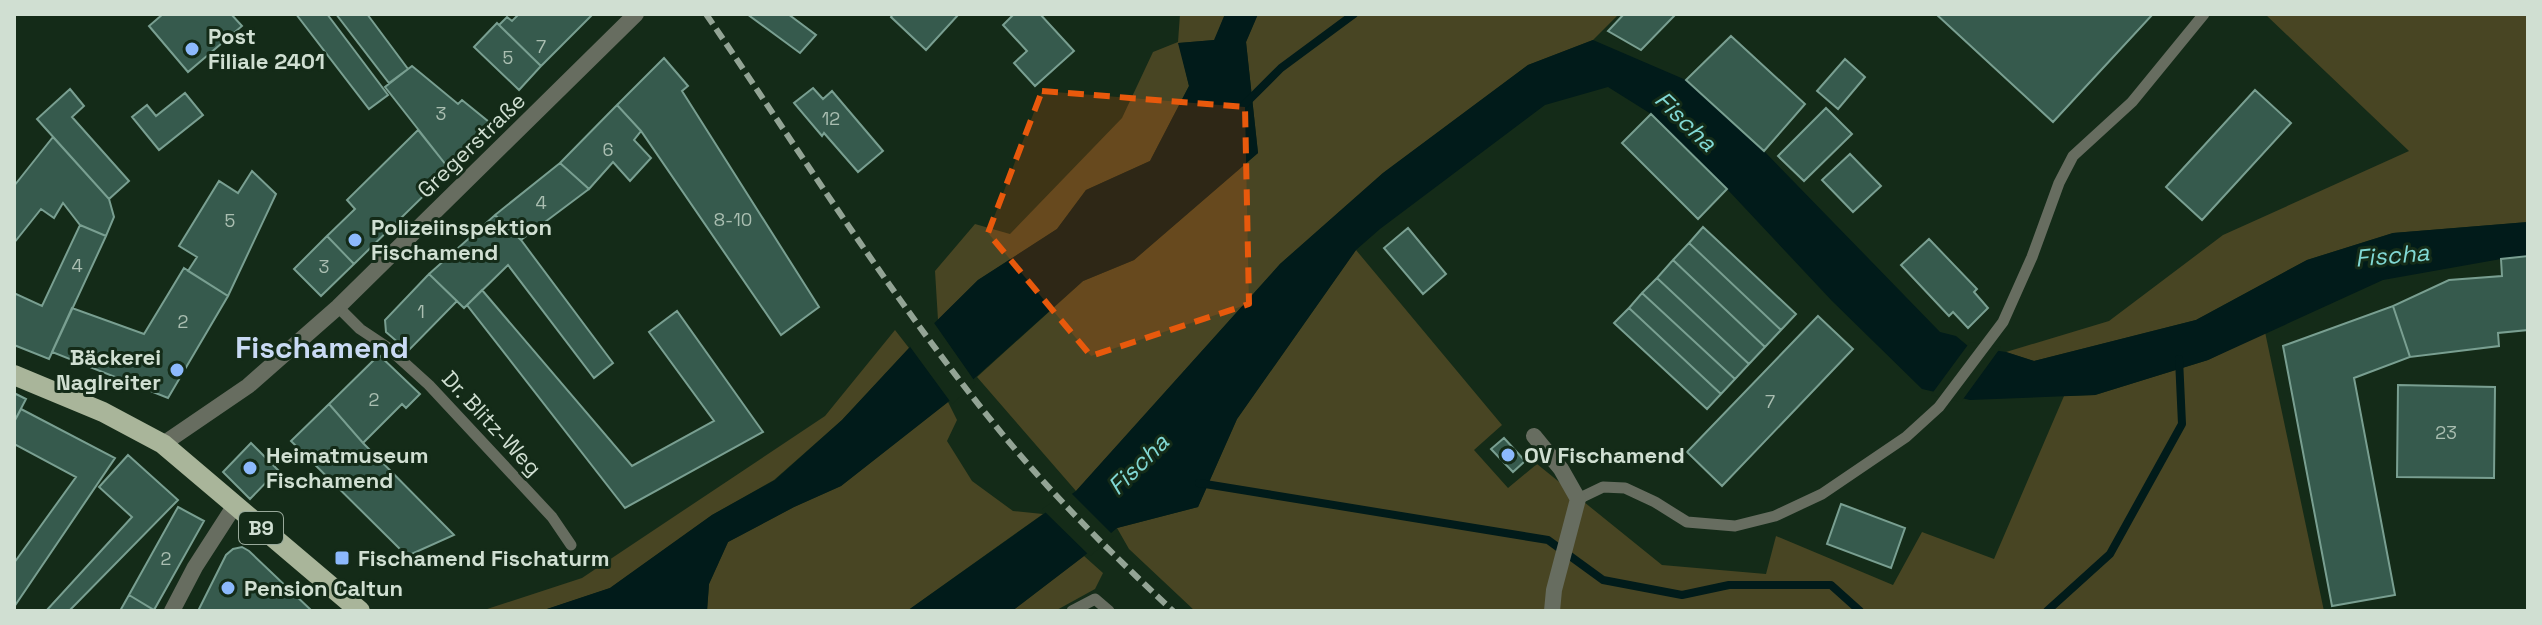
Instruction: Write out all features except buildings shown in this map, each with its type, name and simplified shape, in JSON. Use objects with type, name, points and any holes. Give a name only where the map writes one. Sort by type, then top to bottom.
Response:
[{"type":"main road","name":"B9","points":[[14,375],[103,412],[163,444],[360,611]]},
{"type":"street","name":"Gregerstraße","points":[[163,444],[248,386],[338,307],[636,14]]},
{"type":"street","points":[[1534,436],[1561,469],[1578,499],[1554,590],[1552,611]]},
{"type":"street","points":[[172,611],[195,567],[235,505]]},
{"type":"lane","points":[[1578,499],[1603,487],[1625,488],[1687,522],[1735,526],[1775,516],[1822,494],[1906,437],[1939,407],[2003,322],[2032,257],[2059,183],[2073,156],[2132,102],[2204,14]]},
{"type":"lane","name":"Dr. Blitz-Weg","points":[[338,307],[429,385],[552,517],[571,545]]},
{"type":"lane","points":[[1072,611],[1095,599],[1109,611]]},
{"type":"highlighted area","points":[[1042,91],[1245,107],[1249,304],[1091,356],[988,233]]},
{"type":"shaded area","points":[[1180,14],[1225,14],[1215,40],[1179,43],[1189,86],[1150,161],[1086,190],[1057,229],[978,280],[938,320],[935,271],[975,224],[1010,234],[1122,118],[1153,52],[1178,42]]},
{"type":"shaded area","points":[[1258,14],[1619,14],[1593,40],[1528,65],[1383,173],[1280,264],[1076,491],[977,377],[1083,281],[1134,260],[1258,153],[1246,42]]},
{"type":"shaded area","points":[[2265,14],[2528,14],[2528,222],[2393,233],[2307,260],[2196,320],[2034,361],[2006,352],[2109,321],[2223,235],[2409,151]]},
{"type":"shaded area","points":[[1356,250],[1502,425],[1474,450],[1508,488],[1537,464],[1662,565],[1766,574],[1776,536],[1893,585],[1922,532],[1994,559],[2064,396],[2095,395],[2208,360],[2265,332],[2324,611],[1195,611],[1129,549],[1117,528],[1198,507],[1237,419]]},
{"type":"shaded area","points":[[895,330],[909,348],[842,420],[774,480],[712,515],[610,588],[541,611],[481,611],[582,578],[825,416]]},
{"type":"shaded area","points":[[948,402],[957,420],[947,441],[972,481],[1013,511],[1043,514],[907,611],[707,611],[709,584],[728,542],[841,486]]},
{"type":"shaded area","points":[[1084,556],[1103,573],[1095,589],[1055,611],[1012,611]]},
{"type":"water","points":[[1225,14],[1258,14],[1246,42],[1258,153],[1134,260],[1083,281],[948,402],[841,486],[728,542],[709,584],[707,611],[541,611],[610,588],[712,515],[775,480],[842,420],[978,280],[1057,229],[1086,190],[1150,161],[1189,86],[1178,43],[1214,40]]},
{"type":"water","name":"Fischa","points":[[1593,40],[1686,80],[1764,151],[1940,332],[1956,336],[1968,346],[2006,352],[2034,361],[2196,320],[2307,260],[2393,233],[2528,222],[2528,256],[2383,280],[2208,360],[2095,395],[1970,400],[1922,389],[1651,114],[1608,87],[1545,105],[1356,250],[1237,419],[1198,507],[1117,528],[1012,611],[907,611],[1076,491],[1280,264],[1383,173],[1528,65]]},
{"type":"pier","points":[[932,320],[976,383],[952,404],[908,344]]},
{"type":"pier","points":[[1970,342],[2001,347],[1961,402],[1931,395]]},
{"type":"pier","points":[[1069,491],[1114,536],[1090,556],[1042,509]]},
{"type":"waterway","points":[[1244,105],[1281,68],[1354,14]]},
{"type":"waterway","points":[[2047,611],[2110,554],[2182,424],[2179,359]]},
{"type":"waterway","points":[[1199,483],[1548,540],[1603,580],[1682,595],[1729,585],[1831,585],[1860,611]]},
{"type":"railway","points":[[706,14],[850,229],[964,386],[1065,505],[1173,611]]},
{"type":"place","name":"Post Filiale 2401","points":[[192,49]]},
{"type":"place","name":"Polizeiinspektion Fischamend","points":[[355,240]]},
{"type":"place","name":"Bäckerei Naglreiter","points":[[177,370]]},
{"type":"place","name":"OV Fischamend","points":[[1508,455]]},
{"type":"place","name":"Heimatmuseum Fischamend","points":[[250,468]]},
{"type":"place","name":"Fischamend Fischaturm","points":[[342,558]]},
{"type":"place","name":"Pension Caltun","points":[[228,588]]},
{"type":"district","name":"Fischamend","points":[[322,347]]}]
